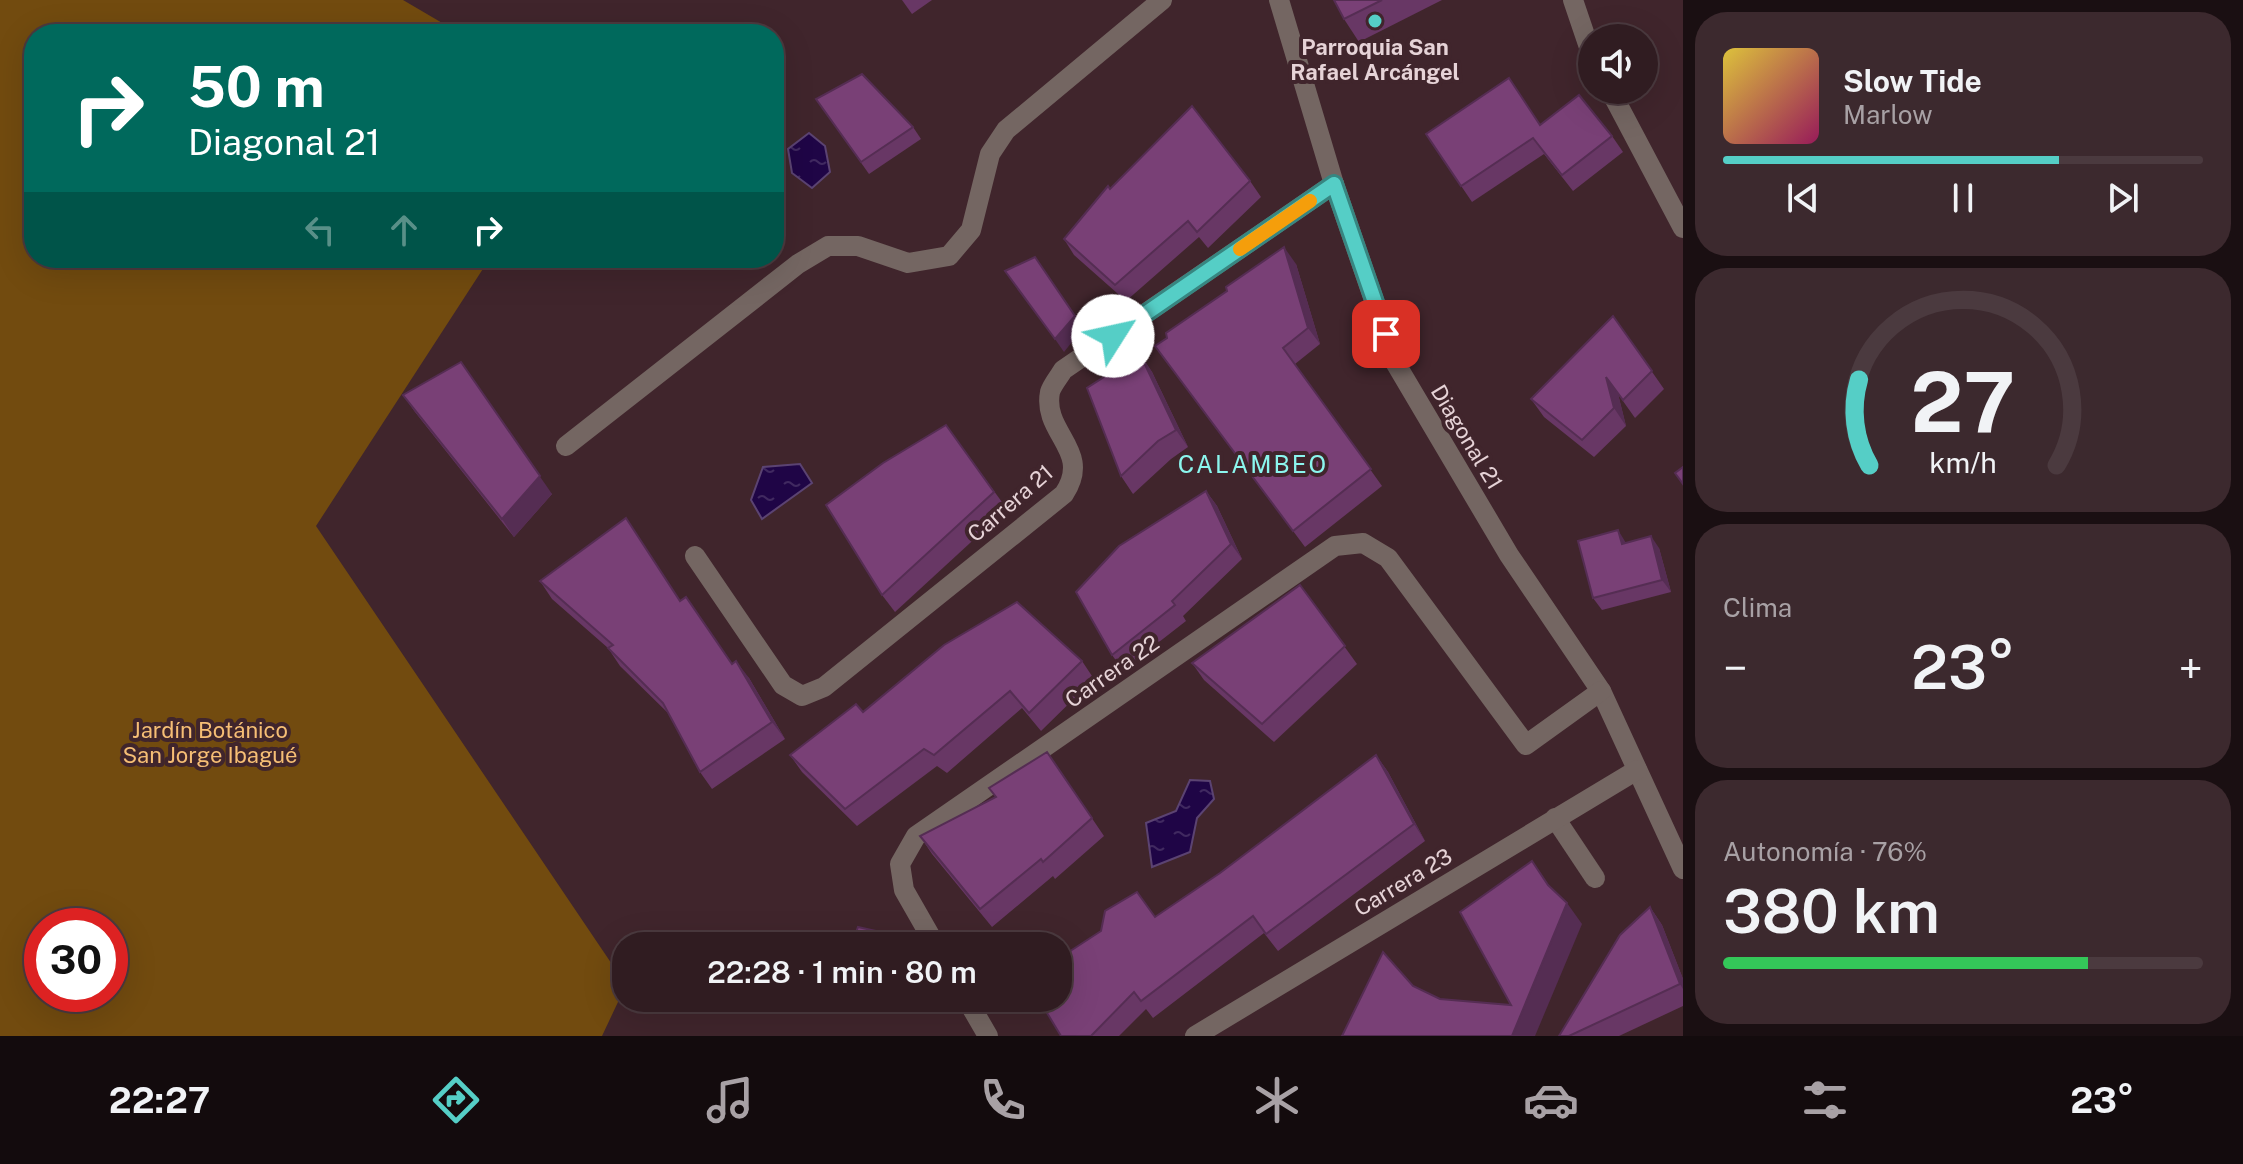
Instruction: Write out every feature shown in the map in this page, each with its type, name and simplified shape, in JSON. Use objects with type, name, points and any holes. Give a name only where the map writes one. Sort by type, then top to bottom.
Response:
[{"type":"street","points":[[566,446],[798,264],[828,246],[858,246],[908,263],[949,256],[971,230],[990,154],[1006,130],[1162,0]]},
{"type":"street","name":"Diagonal 21","points":[[1279,0],[1334,184],[1396,364],[1509,555],[1601,691],[1683,869]]},
{"type":"street","points":[[1573,0],[1581,24]]},
{"type":"street","points":[[1617,104],[1683,228]]},
{"type":"street","name":"Carrera 21","points":[[695,556],[783,685],[802,696],[824,687],[1064,494],[1073,480],[1074,461],[1050,412],[1050,390],[1063,370],[1334,184]]},
{"type":"street","name":"Carrera 22","points":[[928,932],[904,890],[900,864],[916,836],[1335,546],[1363,543],[1388,558],[1526,745],[1601,691]]},
{"type":"street","name":"Carrera 23","points":[[1195,1036],[1637,770]]},
{"type":"street","points":[[1555,818],[1595,878]]},
{"type":"street","points":[[974,1012],[988,1036]]},
{"type":"green space","name":"Jardín Botánico San Jorge Ibagué","points":[[0,0],[403,0],[444,24],[24,24],[24,268],[484,268],[316,526],[612,964],[613,1012],[602,1036],[0,1036]]},
{"type":"water","points":[[809,133],[825,146],[830,172],[812,188],[792,173],[788,149]]},
{"type":"water","points":[[800,464],[812,483],[762,519],[751,500],[763,467]]},
{"type":"water","points":[[1190,780],[1210,781],[1214,799],[1197,818],[1190,852],[1152,867],[1146,823],[1176,811]]},
{"type":"building","points":[[1334,0],[1382,0],[1344,19]]},
{"type":"building","points":[[862,74],[913,127],[861,162],[816,99]]},
{"type":"building","points":[[1509,78],[1540,125],[1578,96],[1578,104],[1586,104],[1612,136],[1562,175],[1533,138],[1461,186],[1426,134]]},
{"type":"building","points":[[1192,106],[1250,181],[1197,232],[1188,221],[1115,285],[1064,239],[1108,186],[1110,189]]},
{"type":"building","points":[[1284,247],[1308,328],[1283,348],[1371,469],[1293,531],[1155,346],[1167,338],[1166,333]]},
{"type":"building","points":[[1035,257],[1075,316],[1055,339],[1005,271]]},
{"type":"building","points":[[1613,316],[1652,371],[1623,400],[1606,377],[1614,408],[1582,440],[1531,399]]},
{"type":"building","points":[[1140,354],[1176,430],[1158,441],[1121,476],[1087,388]]},
{"type":"building","points":[[461,362],[540,476],[502,519],[403,395]]},
{"type":"building","points":[[946,425],[994,492],[882,595],[826,505],[883,463]]},
{"type":"building","points":[[1683,467],[1683,484],[1675,473]]},
{"type":"building","points":[[1206,491],[1231,544],[1172,601],[1175,605],[1112,655],[1076,592],[1119,546]]},
{"type":"building","points":[[626,518],[680,601],[686,597],[732,664],[736,661],[772,722],[700,772],[663,703],[608,648],[613,645],[540,581]]},
{"type":"building","points":[[1618,530],[1622,544],[1651,536],[1662,580],[1593,598],[1578,541]]},
{"type":"building","points":[[1300,585],[1345,646],[1262,724],[1192,663]]},
{"type":"building","points":[[1017,602],[1082,661],[1029,713],[1010,691],[934,755],[924,749],[845,809],[790,755],[856,704],[863,712],[944,645]]},
{"type":"building","points":[[1047,752],[1092,818],[1043,862],[1041,859],[980,909],[920,836],[996,797],[989,788]]},
{"type":"building","points":[[1376,755],[1414,824],[1266,934],[1253,916],[1141,1001],[1134,992],[1091,1036],[1061,1036],[1046,1012],[1072,1012],[1072,950],[1101,931],[1105,911],[1137,892],[1155,917],[1220,873]]},
{"type":"building","points":[[1532,861],[1548,885],[1567,903],[1512,1036],[1342,1036],[1383,952],[1413,986],[1440,999],[1511,1005],[1460,912]]},
{"type":"building","points":[[1650,907],[1680,984],[1569,1036],[1559,1036],[1620,935]]},
{"type":"building","points":[[858,927],[880,932],[856,932]]},
{"type":"slow traffic","points":[[1240,249],[1310,201]]},
{"type":"place","name":"Parroquia San Rafael Arcángel","points":[[1375,21]]},
{"type":"district","name":"CALAMBEO","points":[[1253,465]]},
{"type":"route","points":[[1113,336],[1334,184],[1386,334]]}]
